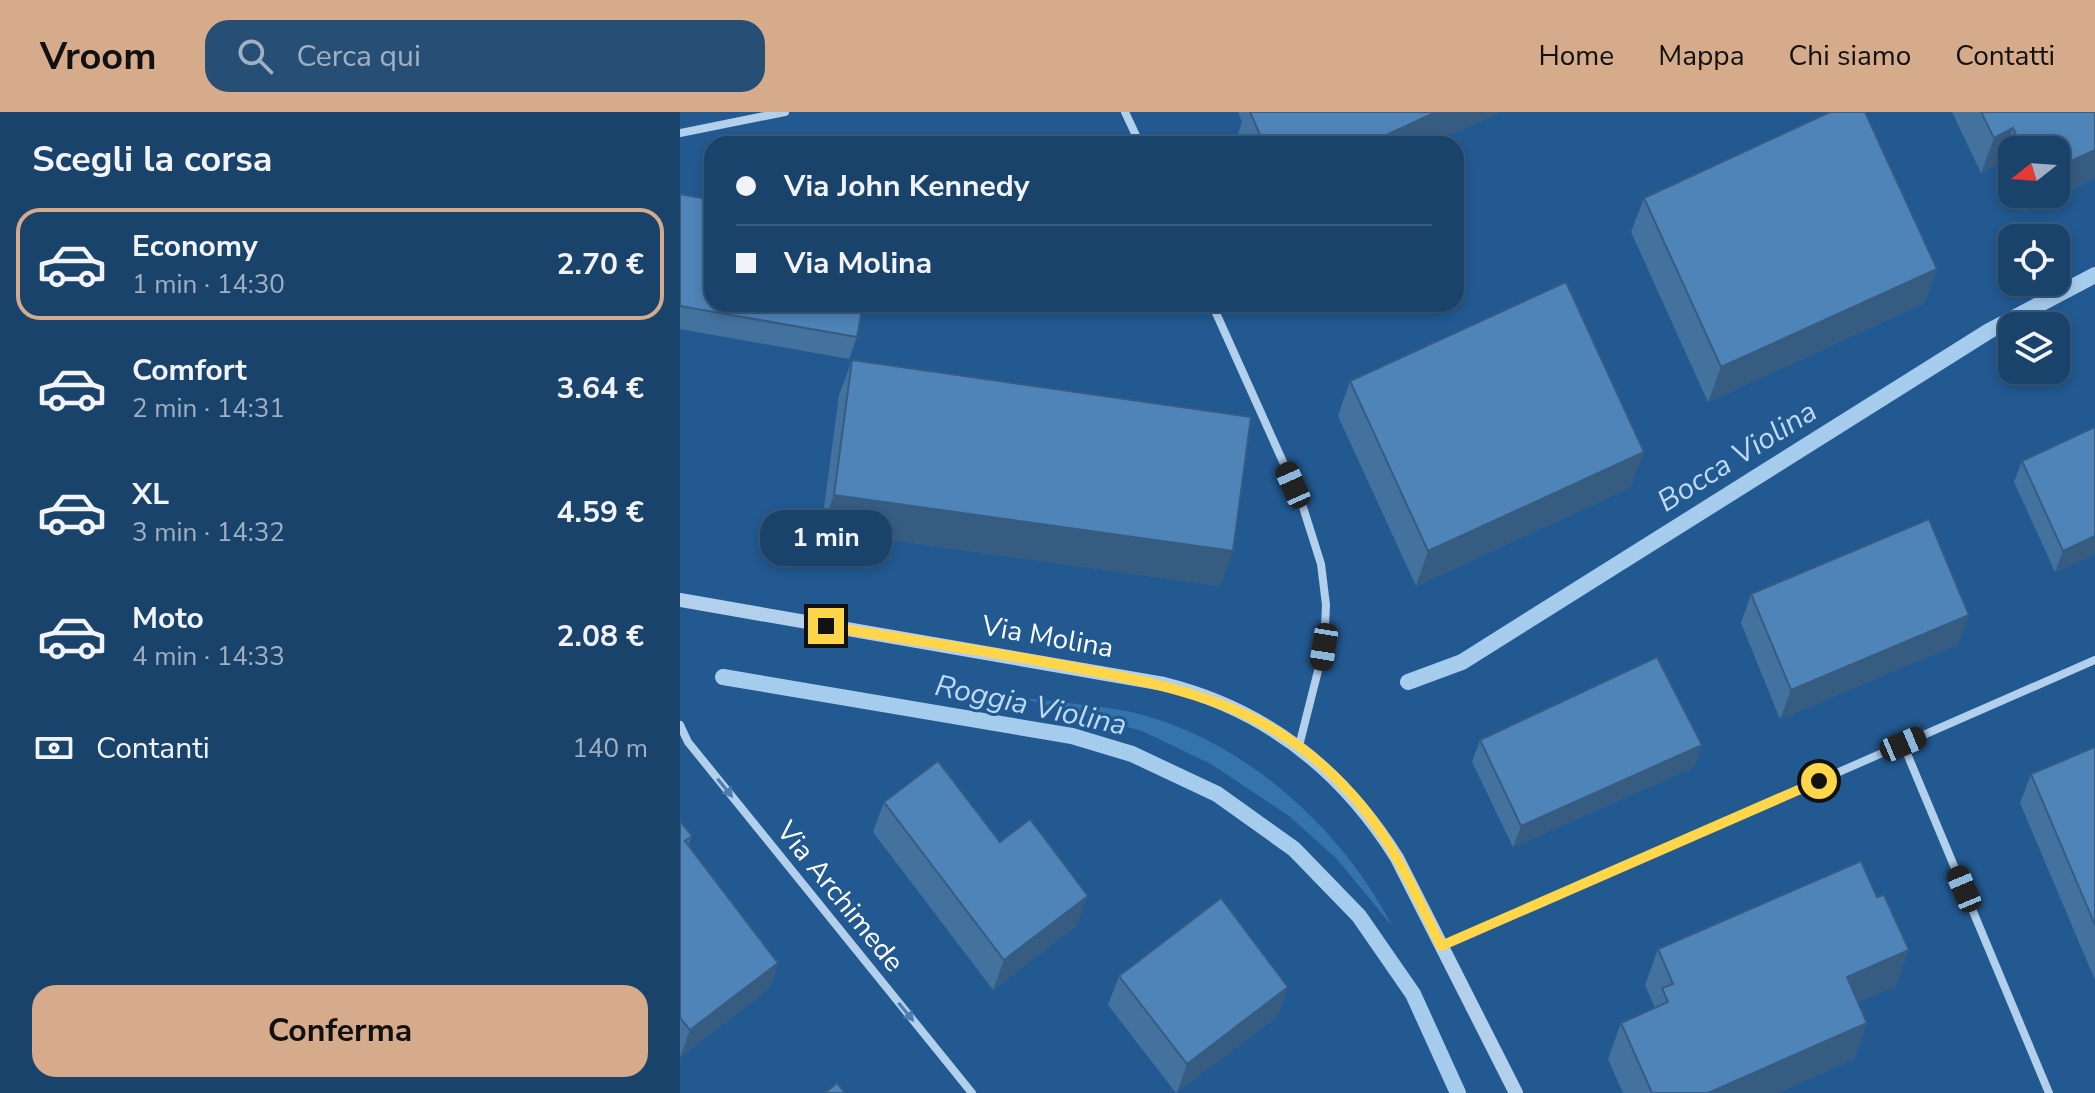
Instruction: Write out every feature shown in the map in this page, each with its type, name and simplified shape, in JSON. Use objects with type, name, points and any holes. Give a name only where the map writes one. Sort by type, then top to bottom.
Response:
[{"type":"street","points":[[680,133],[785,112]]},
{"type":"street","points":[[1125,112],[1136,136]]},
{"type":"street","points":[[1216,312],[1302,504],[1321,564],[1326,605],[1324,647],[1299,746]]},
{"type":"street","name":"Via Molina","points":[[680,600],[1164,684],[1224,703],[1299,746],[1331,773],[1374,822],[1397,858],[1516,1093]]},
{"type":"street","points":[[1441,946],[2095,660]]},
{"type":"street","name":"Via Archimede","points":[[680,725],[688,742],[972,1093]]},
{"type":"street","points":[[1903,744],[2049,1093]]},
{"type":"shaded area","points":[[1022,698],[1143,715],[1182,728],[1255,769],[1288,795],[1347,857],[1392,926],[1337,859],[1289,816],[1211,764],[1142,731]]},
{"type":"building","points":[[1250,112],[1436,112],[1384,136],[1260,136]]},
{"type":"building","points":[[1830,112],[1865,112],[1937,269],[1721,367],[1644,198]]},
{"type":"building","points":[[1981,112],[2095,112],[2095,150],[2070,162],[2070,136],[2017,136],[2013,128],[1994,138]]},
{"type":"building","points":[[680,194],[704,198],[704,310],[680,306]]},
{"type":"building","points":[[1566,282],[1644,452],[1428,551],[1350,381]]},
{"type":"building","points":[[714,312],[862,312],[857,337]]},
{"type":"building","points":[[852,360],[1251,417],[1233,551],[834,495]]},
{"type":"building","points":[[2095,427],[2095,536],[2063,551],[2022,461]]},
{"type":"building","points":[[1929,519],[1969,615],[1791,690],[1751,594]]},
{"type":"building","points":[[1657,657],[1702,745],[1521,826],[1480,740]]},
{"type":"building","points":[[2095,747],[2095,925],[2031,774]]},
{"type":"building","points":[[938,761],[1000,842],[1030,819],[1088,896],[1004,960],[884,802]]},
{"type":"building","points":[[680,821],[692,836],[685,841],[778,963],[690,1030],[680,1018]]},
{"type":"building","points":[[1861,861],[1877,897],[1884,895],[1909,950],[1847,977],[1867,1023],[1708,1093],[1652,1093],[1621,1023],[1668,1002],[1662,988],[1673,984],[1658,949]]},
{"type":"building","points":[[1221,898],[1288,987],[1187,1064],[1119,976]]},
{"type":"building","points":[[837,1083],[845,1093],[825,1093]]},
{"type":"waterway","name":"Bocca Violina","points":[[1408,682],[1462,662],[1989,331],[2095,275]]},
{"type":"waterway","name":"Roggia Violina","points":[[723,677],[1072,736],[1132,754],[1217,794],[1294,849],[1359,916],[1413,994],[1458,1093]]},
{"type":"route","points":[[826,626],[978,649],[1164,684],[1243,712],[1299,746],[1331,773],[1361,805],[1397,858],[1441,946],[1819,781]]}]
